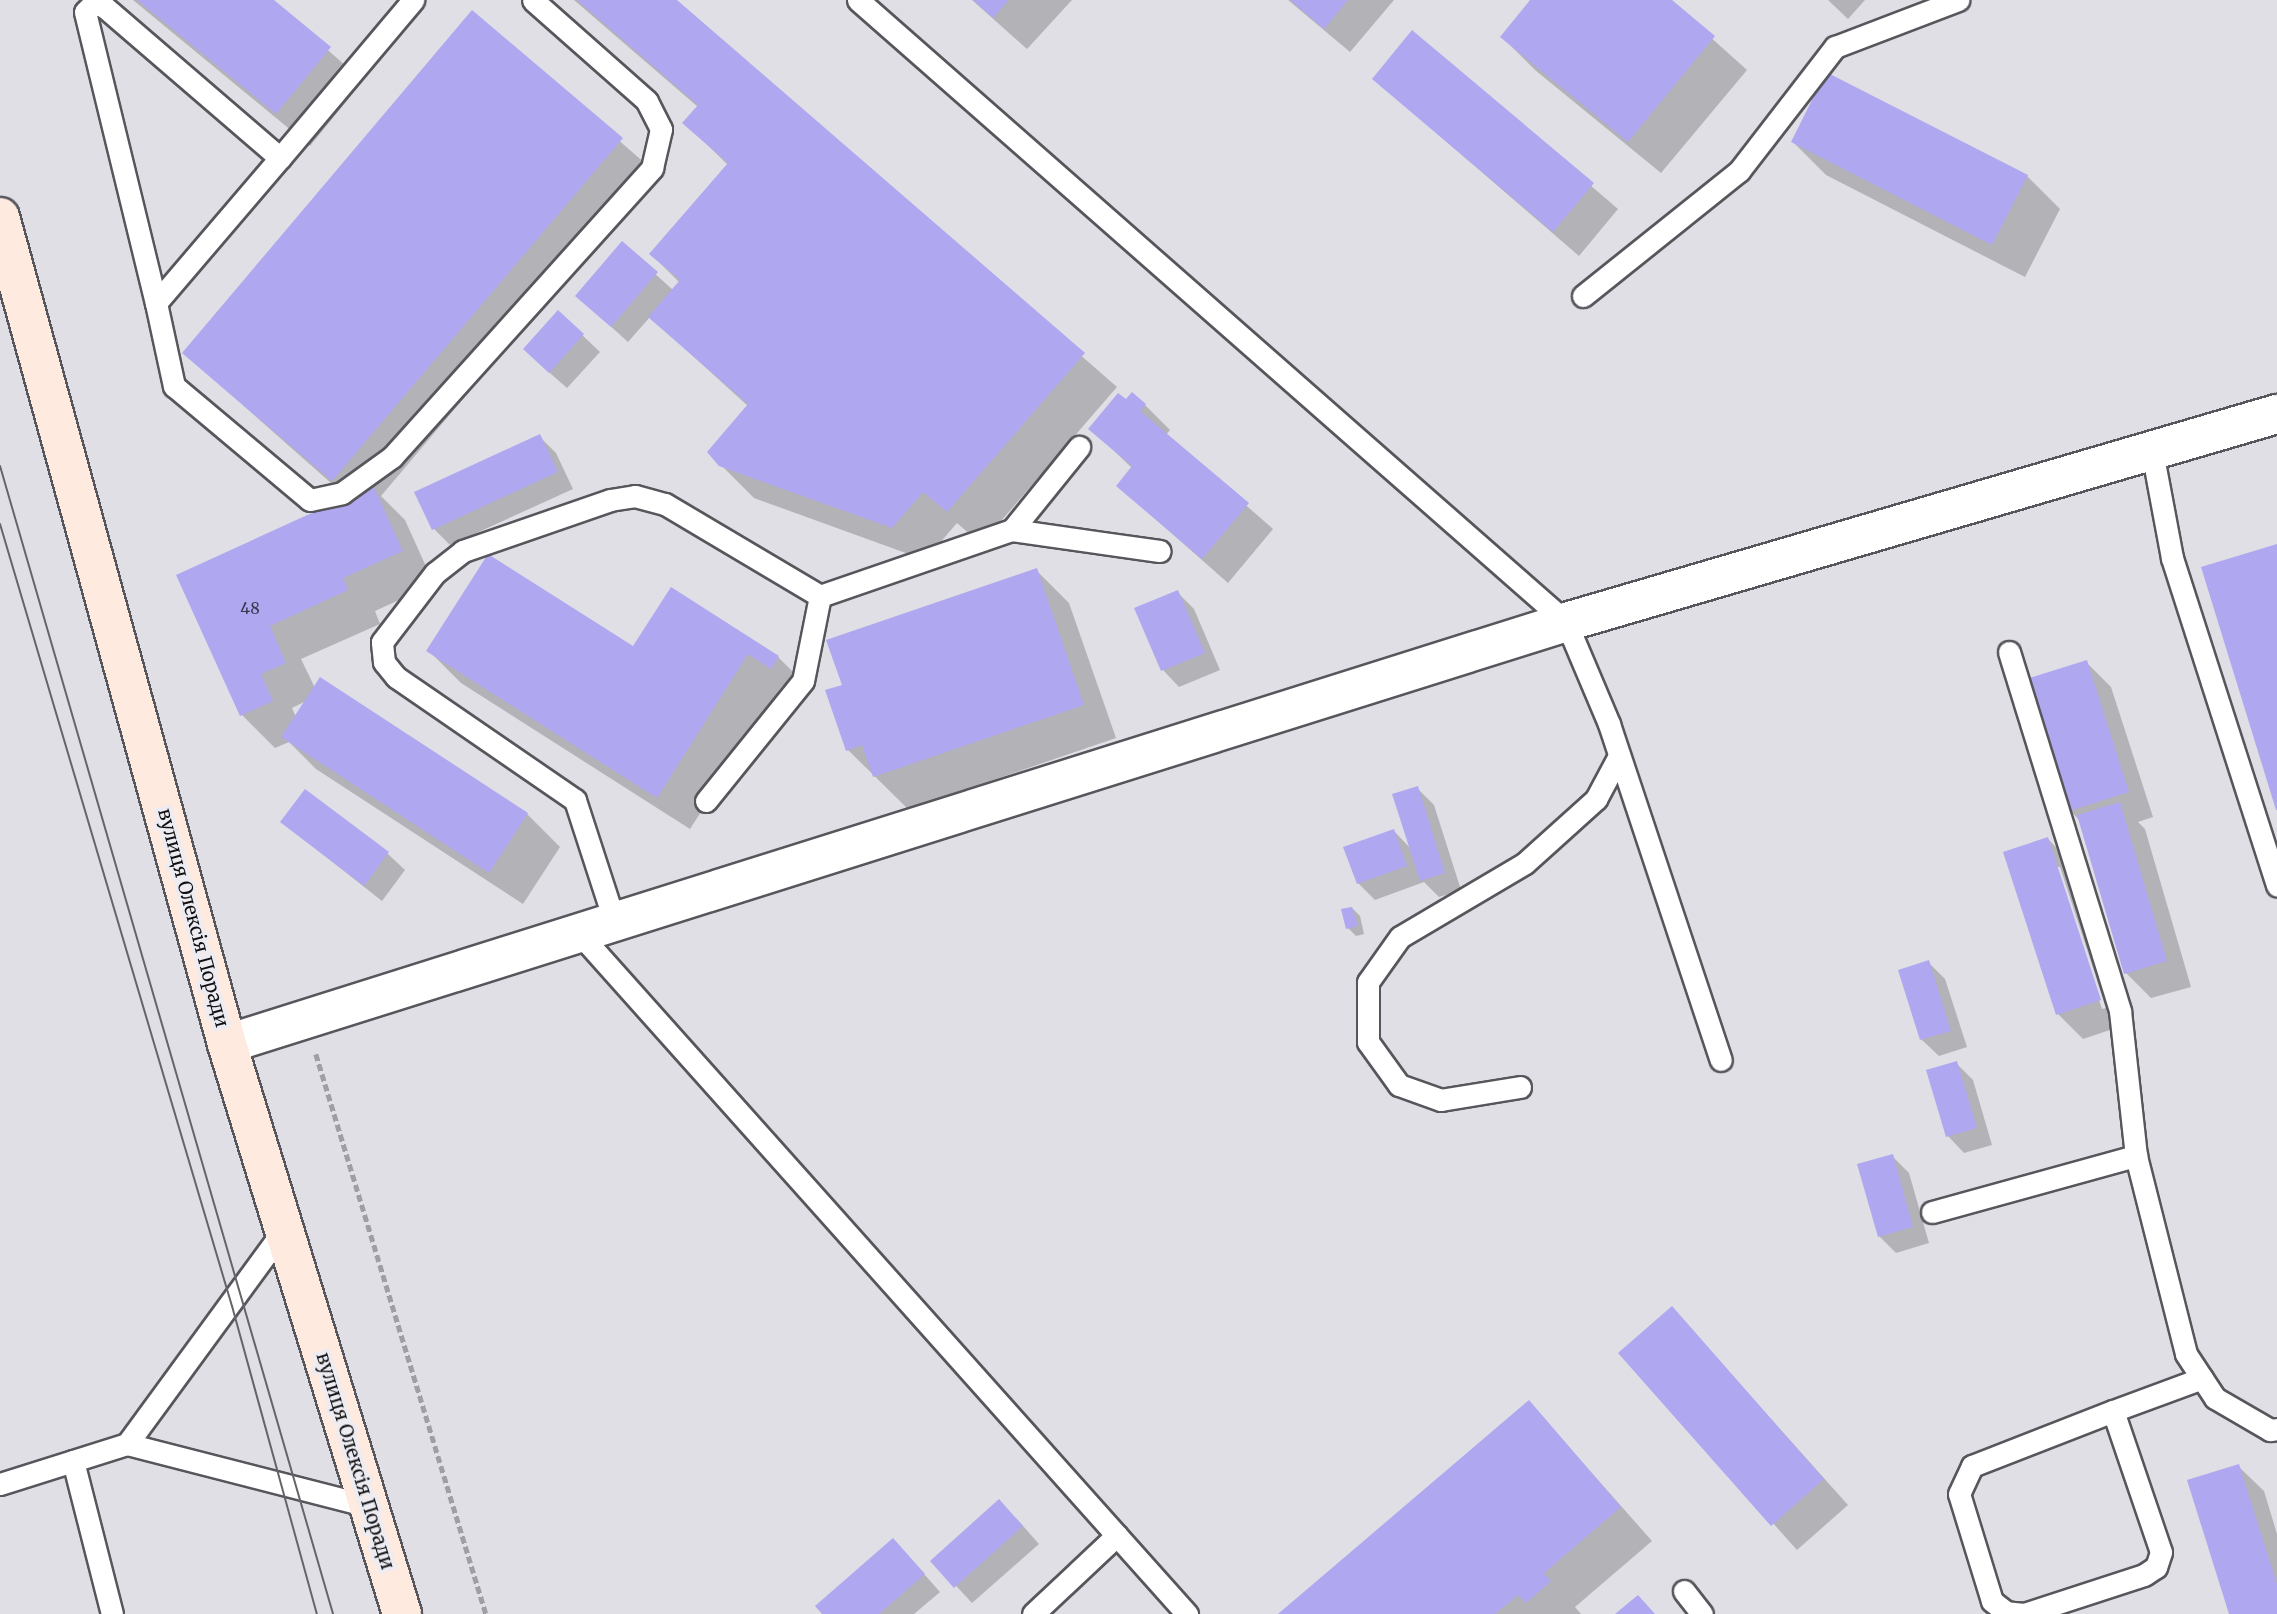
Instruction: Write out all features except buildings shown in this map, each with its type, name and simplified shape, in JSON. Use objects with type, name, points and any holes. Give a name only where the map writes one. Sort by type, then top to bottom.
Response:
[{"type":"main road","name":"вулиця Олексія Поради","points":[[0,217],[227,1044],[286,1227],[402,1614]]},
{"type":"street","points":[[227,1044],[614,919],[1566,622],[2277,414]]},
{"type":"lane","points":[[156,303],[413,0]]},
{"type":"lane","points":[[280,158],[103,6],[93,4],[85,12],[174,386],[310,500],[342,493],[392,457],[652,168],[661,129],[647,102],[533,0]]},
{"type":"lane","points":[[858,0],[1566,622],[1619,756],[1721,1059]]},
{"type":"lane","points":[[1583,296],[1740,171],[1835,47],[1958,0]]},
{"type":"lane","points":[[1012,530],[1079,447]]},
{"type":"lane","points":[[2152,451],[2172,558],[2277,886]]},
{"type":"lane","points":[[614,919],[575,800],[396,677],[384,662],[382,642],[435,573],[463,551],[610,500],[635,496],[665,504],[820,596],[1012,530],[1160,551]]},
{"type":"lane","points":[[706,801],[803,681],[820,596]]},
{"type":"lane","points":[[2008,652],[2120,1011],[2136,1156],[2186,1354],[2215,1398],[2270,1430],[2277,1429]]},
{"type":"lane","points":[[1520,1087],[1441,1100],[1399,1085],[1368,1042],[1368,982],[1400,937],[1453,910],[1535,854],[1596,799],[1619,756]]},
{"type":"lane","points":[[577,931],[1187,1614]]},
{"type":"lane","points":[[1932,1212],[2136,1156]]},
{"type":"lane","points":[[127,1444],[286,1227]]},
{"type":"lane","points":[[2113,1411],[2161,1552],[2156,1567],[2144,1575],[2024,1614],[2006,1612],[1992,1601],[1959,1494],[1963,1478],[1972,1466],[2113,1411],[2202,1378]]},
{"type":"lane","points":[[0,1484],[127,1444],[368,1506]]},
{"type":"lane","points":[[73,1461],[112,1614]]},
{"type":"lane","points":[[1033,1614],[1116,1535]]},
{"type":"lane","points":[[1684,1591],[1702,1614]]},
{"type":"path","points":[[305,1017],[485,1614]]},
{"type":"tram line","points":[[0,466],[333,1614]]},
{"type":"tram line","points":[[0,524],[232,1306],[317,1614]]}]
